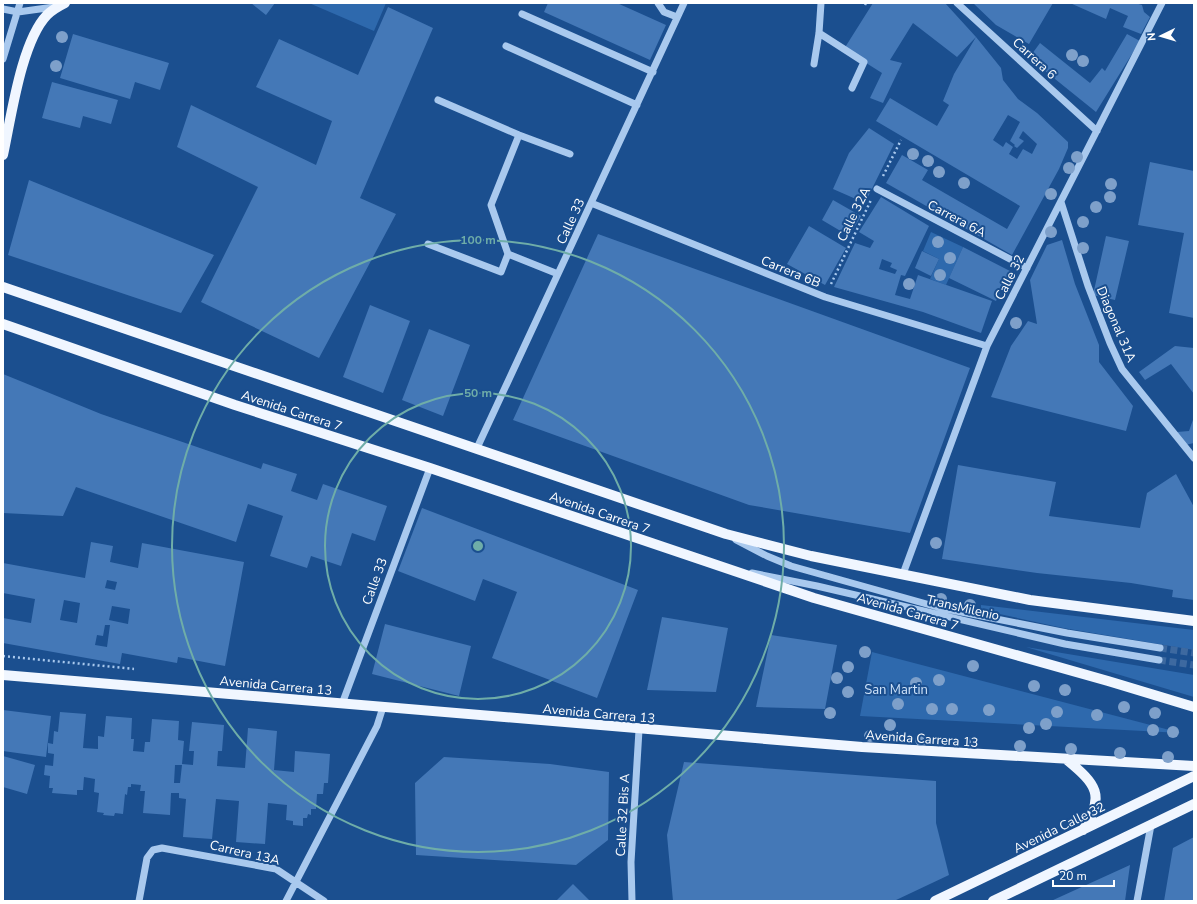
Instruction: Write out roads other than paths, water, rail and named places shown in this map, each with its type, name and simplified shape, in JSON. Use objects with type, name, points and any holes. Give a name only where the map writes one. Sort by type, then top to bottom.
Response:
[{"type":"main road","points":[[3,156],[31,42],[47,15],[62,5]]},
{"type":"main road","name":"Avenida Carrera 7","points":[[3,287],[477,448],[548,475],[726,534],[804,554],[1056,605],[1194,621]]},
{"type":"main road","name":"Avenida Carrera 7","points":[[3,324],[235,405],[430,468],[715,566],[814,598],[1088,675],[1194,707]]},
{"type":"main road","name":"Avenida Carrera 13","points":[[3,676],[383,707],[639,730],[862,747],[1067,760],[1194,766]]},
{"type":"main road","points":[[1067,760],[1083,774],[1093,786],[1095,806],[1094,814],[1083,830]]},
{"type":"main road","name":"Avenida Calle 32","points":[[936,901],[1194,776]]},
{"type":"main road","points":[[993,901],[1194,804]]},
{"type":"street","points":[[3,59],[20,3]]},
{"type":"street","points":[[658,3],[664,12],[677,17]]},
{"type":"street","name":"Calle 33","points":[[477,448],[684,3]]},
{"type":"street","points":[[814,64],[819,33],[821,3]]},
{"type":"street","name":"Carrera 6","points":[[957,3],[1096,131]]},
{"type":"street","name":"Calle 32","points":[[903,574],[987,346],[1162,3]]},
{"type":"street","points":[[3,9],[18,12],[39,11],[62,5]]},
{"type":"street","points":[[522,14],[653,72]]},
{"type":"street","points":[[819,33],[864,62],[852,88]]},
{"type":"street","points":[[506,46],[637,105]]},
{"type":"street","points":[[438,100],[519,135],[570,154]]},
{"type":"street","points":[[428,244],[501,272],[508,254],[491,205],[519,135]]},
{"type":"street","name":"Carrera 6A","points":[[877,189],[1027,268]]},
{"type":"street","name":"Diagonal 31A","points":[[1061,202],[1088,286],[1110,343],[1122,368],[1194,458]]},
{"type":"street","name":"Carrera 6B","points":[[591,203],[825,297],[987,346]]},
{"type":"street","points":[[508,254],[558,274]]},
{"type":"street","name":"Calle 33","points":[[342,704],[430,468]]},
{"type":"street","name":"TransMilenio","points":[[726,534],[767,556],[791,566],[942,608],[1067,633],[1160,648]]},
{"type":"street","name":"TransMilenio","points":[[715,566],[817,586],[1065,644],[1159,660]]},
{"type":"street","points":[[286,901],[376,726],[383,707]]},
{"type":"street","name":"Calle 32 Bis A","points":[[632,901],[631,862],[639,730]]},
{"type":"street","points":[[1137,901],[1151,825]]},
{"type":"street","name":"Carrera 13A","points":[[139,901],[147,858],[153,850],[162,848],[266,867],[286,874],[296,884],[324,901]]},
{"type":"tunnel","points":[[1160,648],[1194,653]]},
{"type":"tunnel","points":[[1159,660],[1194,665]]},
{"type":"park label","name":"San Martin","points":[[896,689]]}]
